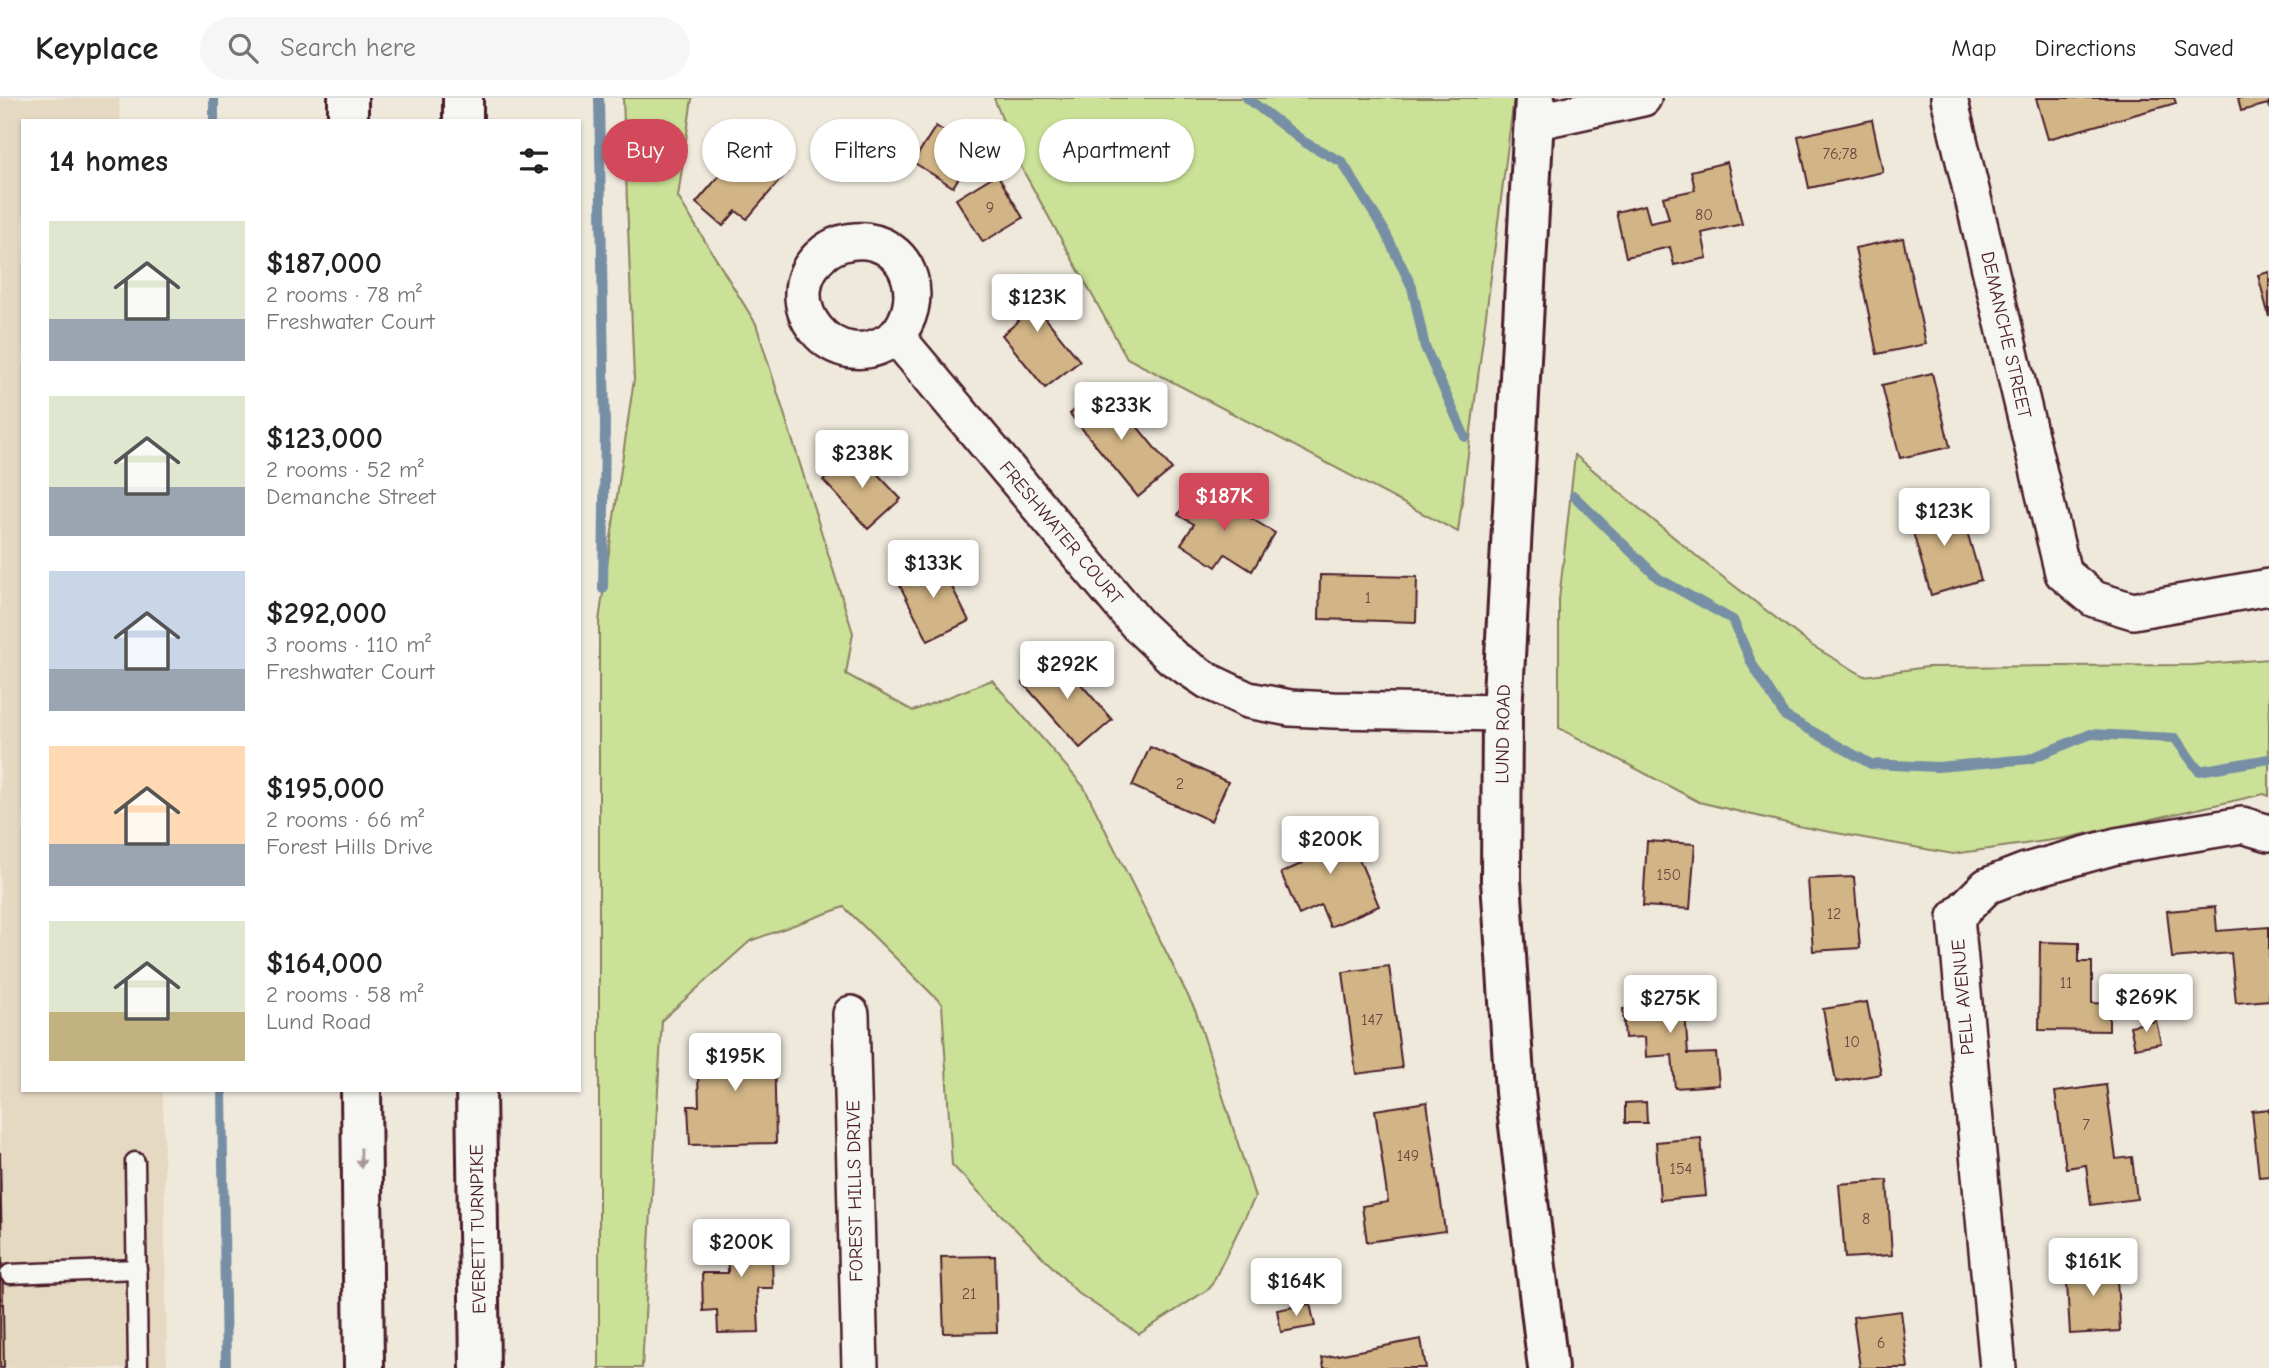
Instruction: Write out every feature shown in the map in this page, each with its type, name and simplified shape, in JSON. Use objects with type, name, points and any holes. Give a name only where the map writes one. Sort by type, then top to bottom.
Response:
[{"type":"main road","points":[[348,98],[348,119]]},
{"type":"main road","points":[[463,98],[463,119]]},
{"type":"main road","name":"LUND ROAD","points":[[1534,110],[1502,713],[1501,880],[1515,1092],[1548,1368]]},
{"type":"main road","points":[[360,1092],[364,1368]]},
{"type":"main road","name":"EVERETT TURNPIKE","points":[[476,1092],[480,1368]]},
{"type":"street","points":[[1534,110],[1643,98]]},
{"type":"street","name":"DEMANCHE STREET","points":[[1949,98],[2063,573],[2094,599],[2133,611],[2269,587]]},
{"type":"street","name":"FRESHWATER COURT","points":[[896,336],[1138,625],[1173,658],[1208,681],[1248,700],[1290,708],[1502,713]]},
{"type":"street","name":"PELL AVENUE","points":[[1998,1368],[1956,917],[1987,886],[2026,871],[2116,846],[2242,825],[2269,833]]},
{"type":"street","name":"FOREST HILLS DRIVE","points":[[850,1014],[860,1368]]},
{"type":"lane","points":[[135,1162],[138,1368]]},
{"type":"lane","points":[[10,1274],[137,1269]]},
{"type":"shaded area","points":[[0,98],[119,98],[120,119],[21,119],[21,1092],[163,1092],[167,1368],[0,1368]]},
{"type":"green space","points":[[623,98],[692,98],[688,126],[688,119],[624,119]]},
{"type":"green space","points":[[994,98],[1514,98],[1458,532],[1127,358],[1025,174],[1025,119],[1002,119]]},
{"type":"green space","points":[[626,182],[680,182],[678,197],[756,324],[853,633],[846,674],[913,711],[992,680],[1084,787],[1196,1012],[1255,1197],[1210,1288],[1139,1334],[1078,1293],[952,1165],[942,1004],[844,907],[750,941],[662,1020],[642,1368],[599,1368],[599,621],[634,379]]},
{"type":"green space","points":[[1575,455],[1706,564],[1811,645],[1864,676],[1927,667],[2192,665],[2269,659],[2269,796],[2264,794],[2067,838],[1953,854],[1803,827],[1699,802],[1559,728],[1559,600]]},
{"type":"building","points":[[2036,98],[2174,98],[2176,103],[2048,139]]},
{"type":"building","points":[[2238,98],[2269,98],[2269,109],[2268,104],[2241,111]]},
{"type":"building","points":[[1872,120],[1883,172],[1809,188],[1798,136]]},
{"type":"building","points":[[934,129],[934,175],[920,166],[920,151]]},
{"type":"building","points":[[1727,162],[1742,224],[1702,233],[1707,258],[1674,265],[1670,247],[1626,257],[1616,212],[1645,205],[1650,223],[1669,219],[1663,197],[1695,190],[1691,171]]},
{"type":"building","points":[[714,182],[778,182],[747,219],[736,211],[723,226],[696,203]]},
{"type":"building","points":[[984,182],[1002,182],[1023,218],[983,242],[956,199]]},
{"type":"building","points":[[1903,238],[1926,344],[1877,354],[1855,248]]},
{"type":"building","points":[[2269,272],[2269,317],[2258,275]]},
{"type":"building","points":[[1027,276],[1052,308],[1043,315],[1080,361],[1045,388],[1002,335],[1019,321],[1000,298]]},
{"type":"building","points":[[1932,373],[1950,447],[1900,458],[1882,385]]},
{"type":"building","points":[[1104,386],[1172,469],[1138,497],[1070,414]]},
{"type":"building","points":[[855,450],[901,499],[868,529],[823,480]]},
{"type":"building","points":[[1210,493],[1275,533],[1252,571],[1225,554],[1216,567],[1181,544],[1194,524],[1178,515],[1190,495],[1204,503]]},
{"type":"building","points":[[1958,500],[1981,580],[1931,595],[1908,515]]},
{"type":"building","points":[[938,559],[969,621],[928,641],[897,580]]},
{"type":"building","points":[[1320,575],[1417,577],[1416,622],[1319,619]]},
{"type":"building","points":[[1055,654],[1112,720],[1080,748],[1023,683]]},
{"type":"building","points":[[1150,747],[1228,782],[1211,821],[1132,786]]},
{"type":"building","points":[[1342,819],[1379,906],[1330,927],[1321,905],[1299,915],[1281,873],[1303,863],[1293,840]]},
{"type":"building","points":[[1647,841],[1695,844],[1690,909],[1643,906]]},
{"type":"building","points":[[1854,877],[1860,948],[1813,951],[1808,879]]},
{"type":"building","points":[[2215,907],[2217,931],[2269,927],[2269,1000],[2236,1003],[2231,953],[2172,958],[2167,911]]},
{"type":"building","points":[[2040,942],[2079,943],[2079,962],[2092,962],[2092,1003],[2109,1004],[2109,1031],[2039,1030]]},
{"type":"building","points":[[1389,966],[1402,1068],[1356,1074],[1343,972]]},
{"type":"building","points":[[1683,982],[1688,1054],[1716,1053],[1719,1085],[1675,1088],[1672,1055],[1646,1057],[1645,1037],[1625,1038],[1623,1009],[1646,1008],[1644,985]]},
{"type":"building","points":[[1867,1002],[1881,1074],[1836,1082],[1823,1009]]},
{"type":"building","points":[[2156,1021],[2161,1043],[2135,1048],[2130,1026]]},
{"type":"building","points":[[774,1039],[776,1143],[690,1145],[688,1106],[699,1106],[697,1041]]},
{"type":"building","points":[[2106,1085],[2116,1159],[2132,1157],[2137,1199],[2091,1205],[2086,1165],[2066,1168],[2055,1092]]},
{"type":"building","points":[[1427,1102],[1445,1231],[1367,1242],[1362,1206],[1388,1202],[1375,1110]]},
{"type":"building","points":[[1646,1102],[1647,1123],[1625,1123],[1625,1103]]},
{"type":"building","points":[[2269,1109],[2269,1176],[2259,1177],[2252,1111]]},
{"type":"building","points":[[1701,1138],[1706,1196],[1660,1200],[1656,1142]]},
{"type":"building","points":[[0,1152],[3,1304],[0,1304]]},
{"type":"building","points":[[1887,1180],[1892,1255],[1845,1258],[1839,1184]]},
{"type":"building","points":[[771,1223],[773,1288],[757,1288],[759,1332],[718,1333],[717,1310],[703,1311],[702,1273],[728,1273],[727,1224]]},
{"type":"building","points":[[995,1256],[997,1332],[944,1333],[941,1257]]},
{"type":"building","points":[[2116,1262],[2120,1331],[2070,1334],[2066,1266]]},
{"type":"building","points":[[0,1304],[3,1304],[4,1368],[0,1368]]},
{"type":"building","points":[[1310,1304],[1315,1326],[1281,1332],[1277,1310]]},
{"type":"building","points":[[1901,1311],[1908,1368],[1860,1368],[1853,1317]]},
{"type":"building","points":[[1421,1339],[1426,1368],[1324,1368],[1322,1358]]},
{"type":"waterway","points":[[214,98],[214,119]]},
{"type":"waterway","points":[[599,98],[605,425],[603,589]]},
{"type":"waterway","points":[[1247,98],[1304,142],[1342,162],[1384,230],[1412,287],[1425,347],[1465,437]]},
{"type":"waterway","points":[[1574,496],[1658,578],[1733,620],[1752,664],[1785,716],[1871,764],[1938,767],[2029,759],[2091,734],[2175,738],[2199,771],[2269,759]]},
{"type":"waterway","points":[[222,1092],[226,1368]]}]
